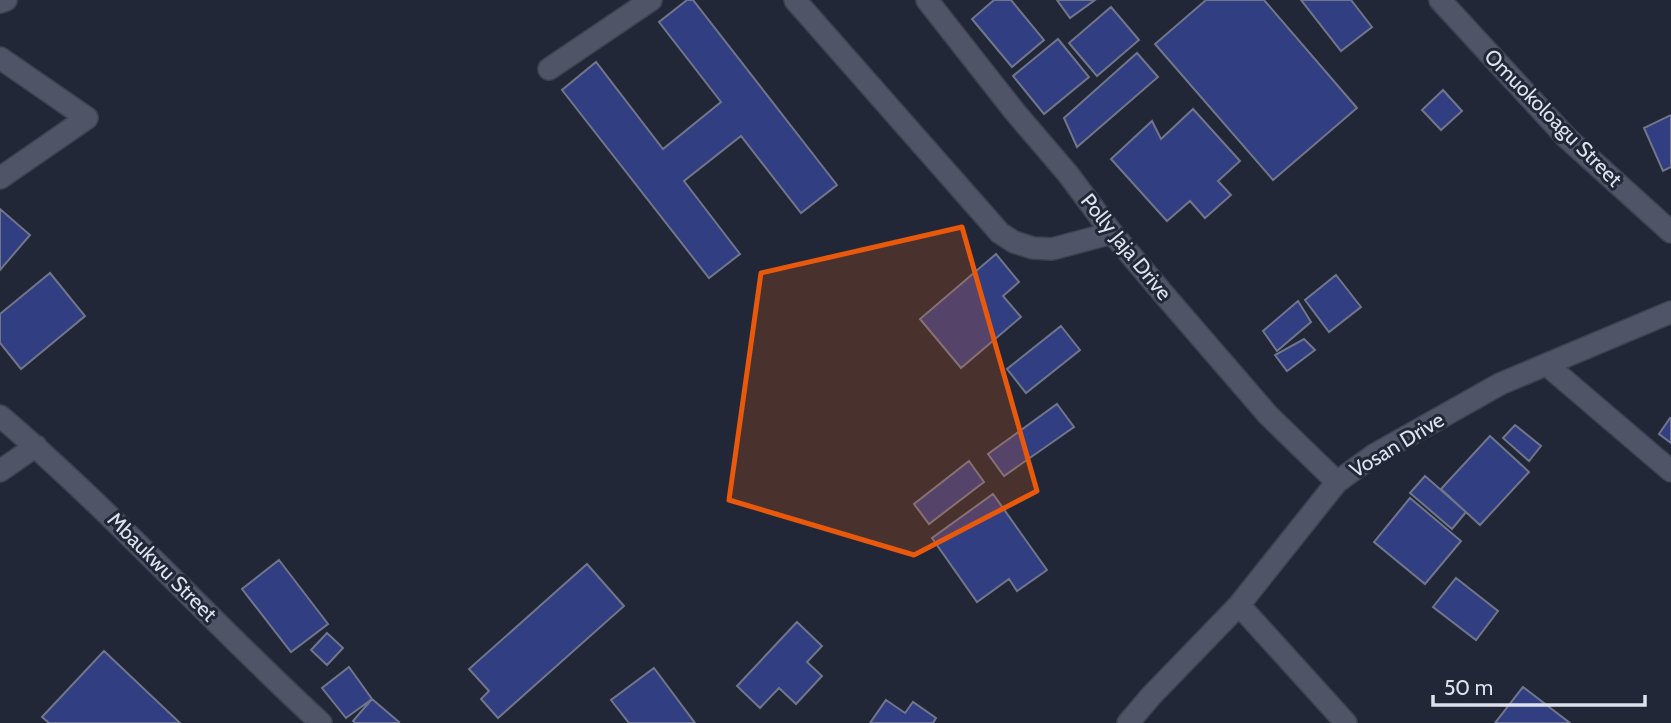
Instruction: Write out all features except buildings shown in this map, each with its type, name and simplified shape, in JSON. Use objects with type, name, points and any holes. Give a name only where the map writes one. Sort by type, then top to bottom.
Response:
[{"type":"street","points":[[0,2],[6,0]]},
{"type":"street","points":[[549,69],[651,0]]},
{"type":"street","points":[[795,0],[1000,233],[1014,242],[1052,249],[1112,233]]},
{"type":"street","name":"Polly Jaja Drive","points":[[927,0],[1015,112],[1068,174],[1112,233],[1268,415],[1337,482]]},
{"type":"street","name":"Omuokoloagu Street","points":[[1440,0],[1567,138],[1671,232]]},
{"type":"street","points":[[0,58],[87,118],[0,178]]},
{"type":"street","name":"Vosan Drive","points":[[1128,723],[1239,605],[1337,482],[1385,448],[1500,384],[1671,312]]},
{"type":"street","points":[[1547,365],[1671,471]]},
{"type":"street","name":"Mbaukwu Street","points":[[0,416],[99,505],[321,723]]},
{"type":"street","points":[[0,471],[36,446]]},
{"type":"street","points":[[1239,605],[1346,723]]},
{"type":"highlighted area","points":[[962,227],[1037,491],[914,555],[729,500],[761,273]]}]
